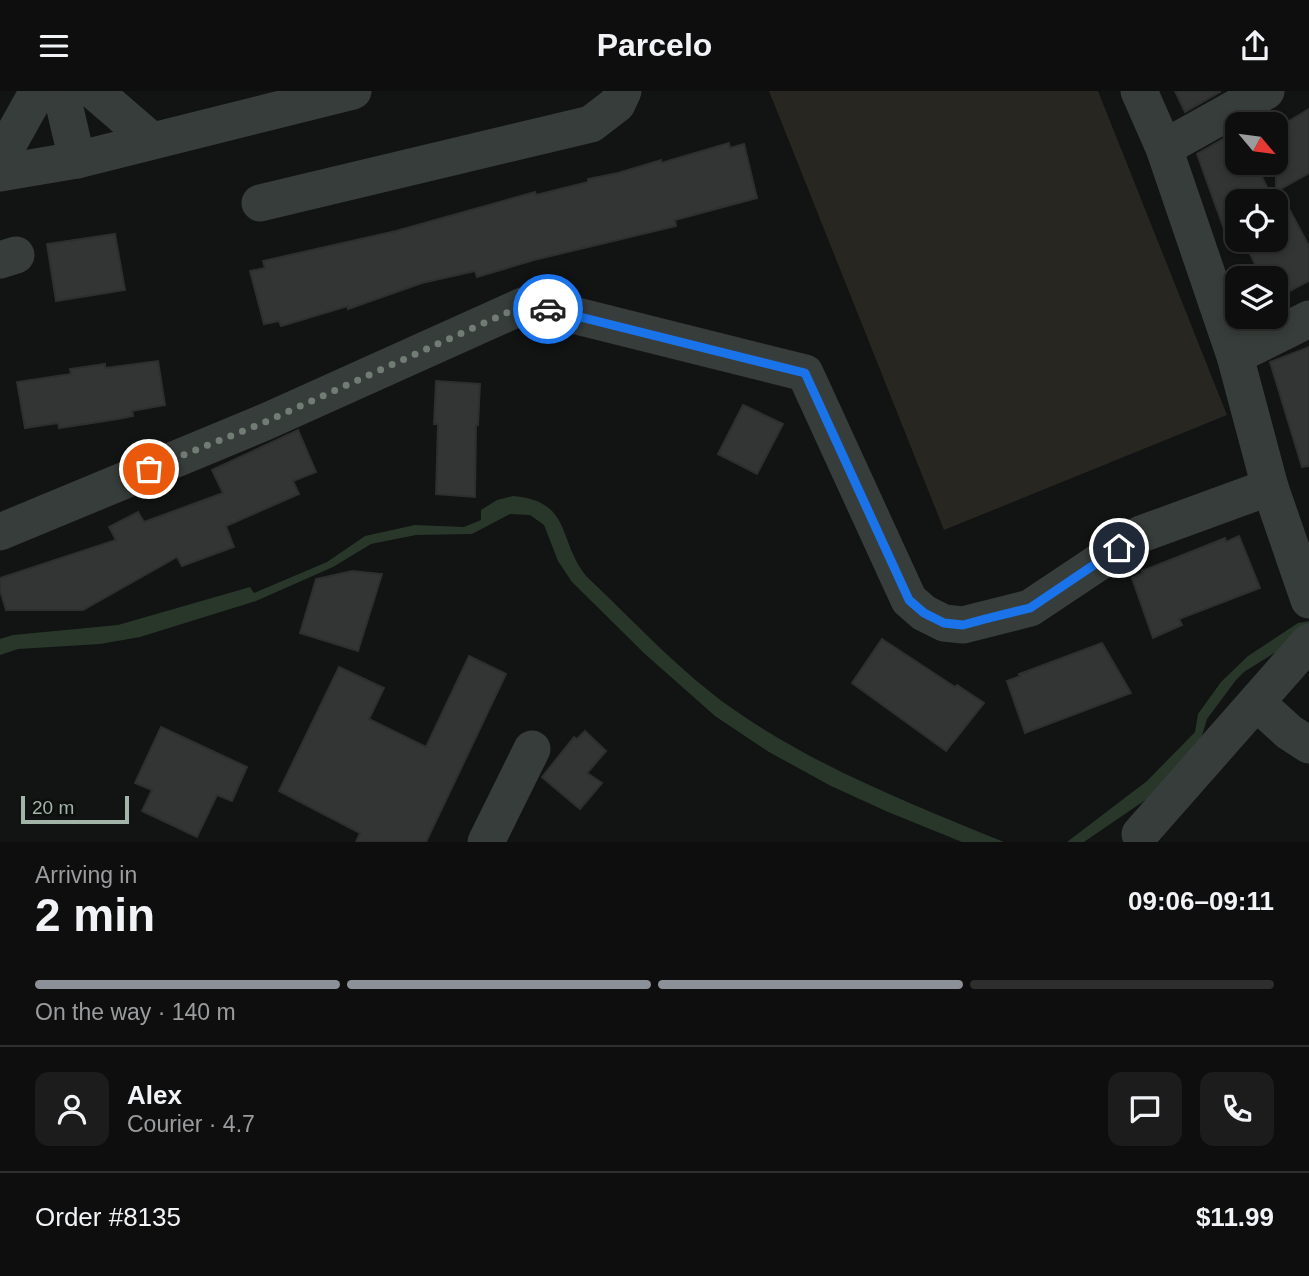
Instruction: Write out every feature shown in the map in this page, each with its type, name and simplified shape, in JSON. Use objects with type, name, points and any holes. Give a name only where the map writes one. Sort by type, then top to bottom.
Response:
[{"type":"street","points":[[0,159],[38,91]]},
{"type":"street","points":[[63,91],[77,160]]},
{"type":"street","points":[[94,91],[152,141]]},
{"type":"street","points":[[0,173],[77,160],[353,91]]},
{"type":"street","points":[[260,203],[591,124],[617,104],[623,91]]},
{"type":"street","points":[[1139,91],[1164,148],[1235,356],[1270,487],[1309,600]]},
{"type":"street","points":[[1164,148],[1266,91]]},
{"type":"street","points":[[0,531],[265,422],[524,305],[805,373],[909,600],[924,613],[944,623],[963,625],[1030,608],[1141,534],[1270,487]]},
{"type":"street","points":[[1235,356],[1309,319]]},
{"type":"street","points":[[1139,834],[1309,642]]},
{"type":"street","points":[[1257,703],[1289,732],[1309,745]]},
{"type":"street","points":[[486,842],[532,748]]},
{"type":"shaded area","points":[[769,91],[1098,91],[1227,415],[944,530]]},
{"type":"shaded area","points":[[513,496],[532,499],[555,514],[587,577],[713,695],[765,730],[831,767],[899,799],[1004,842],[962,842],[888,812],[831,786],[769,752],[715,716],[645,654],[572,582],[558,561],[544,525],[530,515],[510,514],[472,534],[416,535],[371,544],[333,567],[256,601],[140,637],[100,644],[18,649],[0,655],[0,639],[13,635],[118,625],[250,587],[254,593],[327,562],[365,536],[415,525],[464,527],[481,520],[481,510],[497,500]]},
{"type":"shaded area","points":[[1309,621],[1309,634],[1244,672],[1236,680],[1207,719],[1201,739],[1160,790],[1084,842],[1067,842],[1147,781],[1195,732],[1198,714],[1221,682],[1248,656],[1298,623]]},
{"type":"building","points":[[1175,91],[1220,91],[1220,92],[1185,112]]},
{"type":"building","points":[[1309,109],[1309,173],[1276,189],[1276,175],[1288,175],[1288,122]]},
{"type":"building","points":[[1225,138],[1225,175],[1261,175],[1268,189],[1225,189],[1225,229],[1224,229],[1197,154]]},
{"type":"building","points":[[729,143],[730,148],[744,144],[757,198],[675,220],[676,226],[534,260],[477,277],[475,271],[422,283],[348,309],[348,306],[281,326],[279,321],[264,324],[250,271],[265,268],[263,261],[396,231],[535,192],[536,195],[588,182],[588,179],[661,160],[661,163]]},
{"type":"building","points":[[1288,207],[1309,246],[1309,281],[1288,292],[1288,266],[1256,266],[1249,252],[1288,252]]},
{"type":"building","points":[[115,234],[125,290],[56,301],[47,244]]},
{"type":"building","points":[[1309,347],[1309,466],[1302,467],[1270,362]]},
{"type":"building","points":[[158,361],[165,405],[132,411],[133,416],[118,419],[59,428],[58,423],[25,428],[17,382],[71,374],[70,369],[105,364],[105,368]]},
{"type":"building","points":[[436,381],[480,384],[476,425],[475,497],[436,494]]},
{"type":"building","points":[[743,405],[783,424],[757,474],[718,454]]},
{"type":"building","points":[[298,430],[316,472],[293,481],[299,494],[226,526],[234,547],[182,566],[177,557],[83,610],[6,610],[0,590],[0,578],[116,540],[109,527],[138,512],[144,522],[223,493],[212,470]]},
{"type":"building","points":[[1239,536],[1260,588],[1179,619],[1182,625],[1153,638],[1132,578],[1143,573],[1142,571],[1225,538],[1226,542]]},
{"type":"building","points":[[352,571],[382,574],[358,651],[300,633],[316,579]]},
{"type":"building","points":[[882,639],[984,703],[946,751],[852,683]]},
{"type":"building","points":[[1102,643],[1131,693],[1025,733],[1007,681]]},
{"type":"building","points":[[469,656],[506,674],[426,842],[356,842],[360,833],[279,791],[339,667],[384,688],[369,719],[426,747]]},
{"type":"building","points":[[161,727],[247,767],[232,801],[217,795],[197,837],[142,811],[152,790],[135,783]]},
{"type":"building","points":[[585,731],[606,751],[587,773],[602,783],[580,809],[542,777],[574,737],[577,739]]},
{"type":"way so far","points":[[149,469],[265,422],[524,305],[548,309]]},
{"type":"route","points":[[548,309],[805,373],[909,600],[924,613],[944,623],[963,625],[1030,608],[1119,548]]}]
